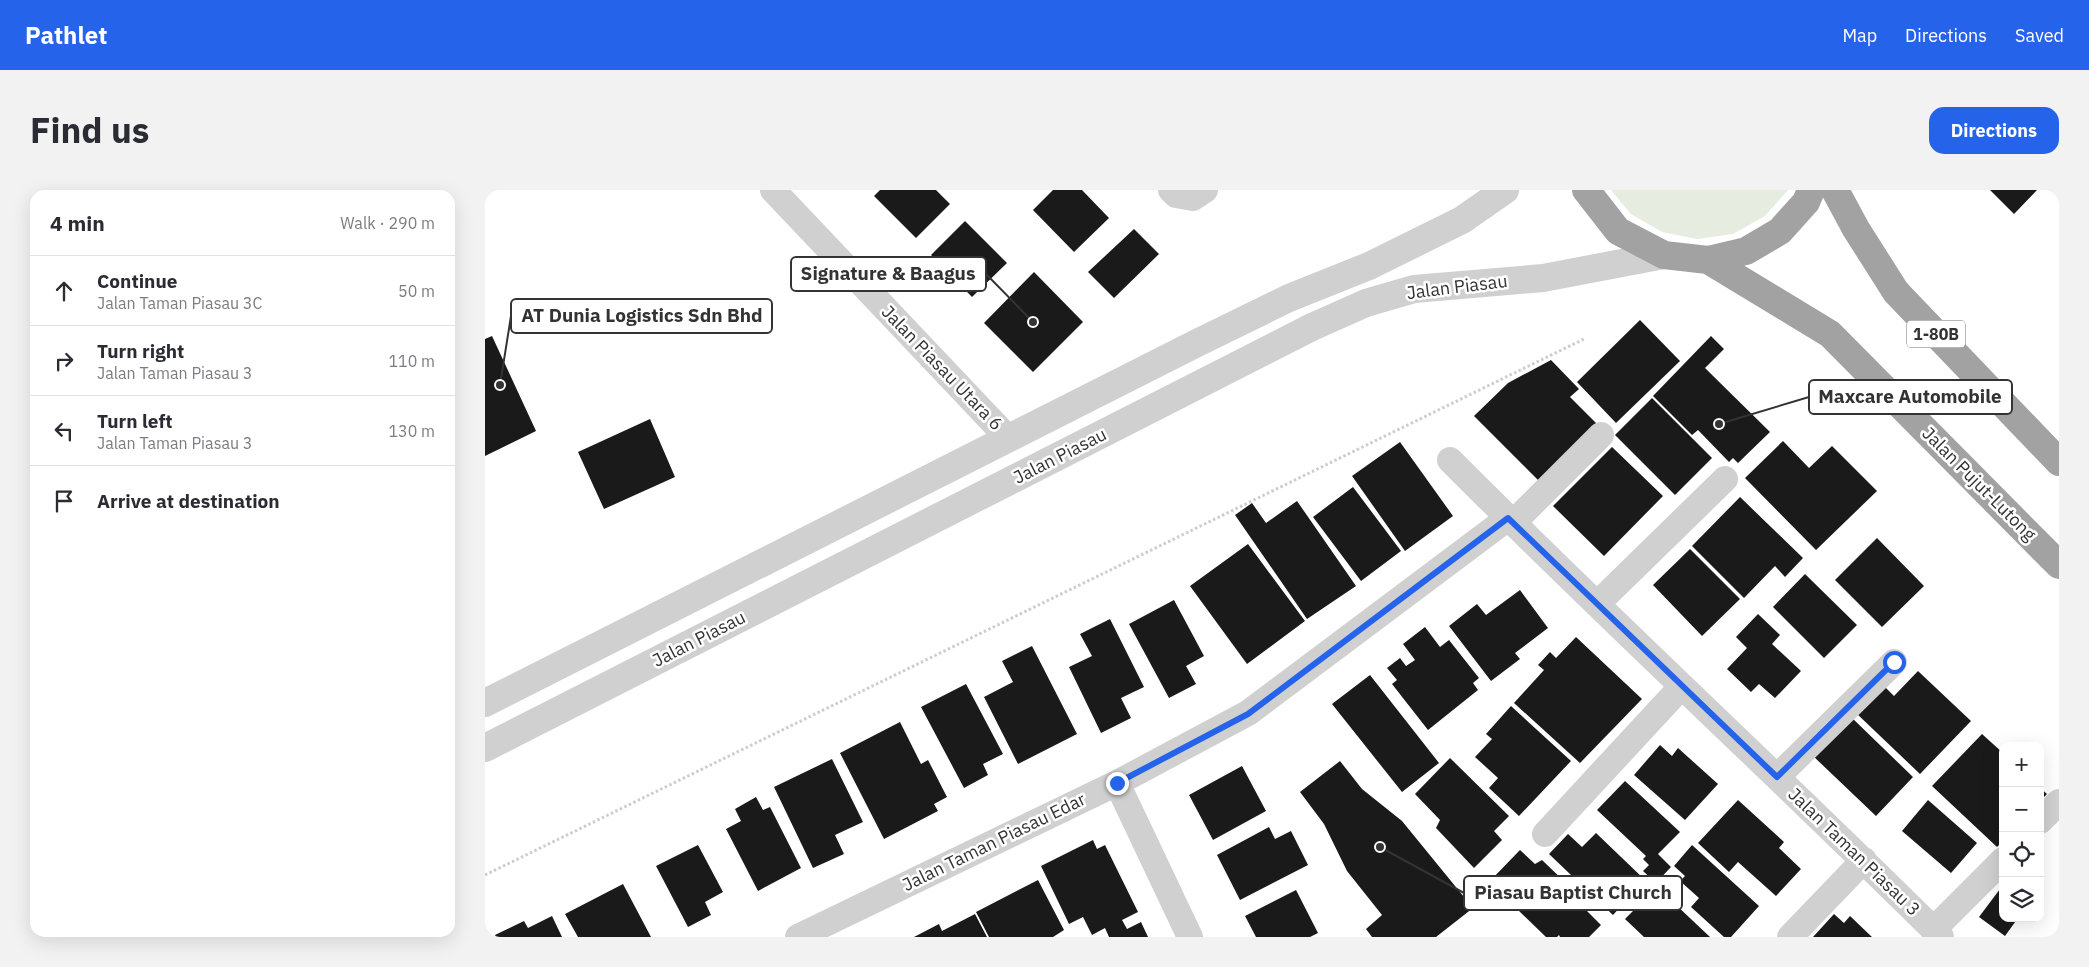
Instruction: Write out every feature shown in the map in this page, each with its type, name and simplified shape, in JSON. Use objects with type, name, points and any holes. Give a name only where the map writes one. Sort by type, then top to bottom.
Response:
[{"type":"highway","points":[[1586,190],[1618,231],[1663,255],[1708,260],[1746,251],[1780,231],[1806,202],[1811,190]]},
{"type":"highway","name":"1-80B","points":[[1835,190],[1856,229],[1896,292],[2059,462]]},
{"type":"highway","name":"Jalan Pujut-Lutong","points":[[1708,260],[1830,334],[2059,565]]},
{"type":"street","name":"Jalan Piasau Utara 6","points":[[773,190],[1008,438]]},
{"type":"street","points":[[485,703],[1289,298],[1369,266],[1453,224],[1505,190]]},
{"type":"street","name":"Jalan Piasau","points":[[493,744],[1303,332],[1366,303],[1414,289],[1543,278],[1663,255]]},
{"type":"street","points":[[1191,937],[1117,783],[1248,714],[1510,520],[1601,436]]},
{"type":"street","name":"Jalan Taman Piasau 3","points":[[1450,460],[1937,933]]},
{"type":"street","points":[[1597,604],[1725,479]]},
{"type":"street","points":[[1777,777],[1894,662]]},
{"type":"street","points":[[1545,834],[1681,686]]},
{"type":"street","points":[[485,708],[493,744]]},
{"type":"street","name":"Jalan Taman Piasau Edar","points":[[798,937],[1117,783]]},
{"type":"street","points":[[2044,818],[2059,802]]},
{"type":"street","points":[[1790,937],[1863,860]]},
{"type":"street","points":[[1937,933],[1999,864]]},
{"type":"path","points":[[485,875],[1584,339]]},
{"type":"shaded area","points":[[1611,190],[1788,190],[1765,216],[1733,234],[1697,239],[1662,232],[1631,214]]},
{"type":"building","points":[[880,190],[936,190],[950,204],[916,238],[874,196]]},
{"type":"building","points":[[1053,190],[1082,190],[1109,218],[1074,252],[1033,210]]},
{"type":"building","points":[[1990,190],[2037,190],[2014,214]]},
{"type":"building","points":[[965,221],[1007,263],[972,297],[931,255]]},
{"type":"building","points":[[1134,229],[1159,254],[1114,298],[1088,272]]},
{"type":"building","points":[[1034,272],[1083,322],[1033,372],[984,323]]},
{"type":"building","points":[[1640,320],[1680,361],[1616,423],[1577,382]]},
{"type":"building","points":[[492,336],[536,431],[485,456],[485,339]]},
{"type":"building","points":[[1711,336],[1724,349],[1705,368],[1770,432],[1738,463],[1733,458],[1729,462],[1698,430],[1692,435],[1653,396]]},
{"type":"building","points":[[1551,360],[1579,389],[1570,397],[1601,428],[1543,485],[1474,416],[1508,383]]},
{"type":"building","points":[[1652,398],[1712,458],[1675,495],[1615,435]]},
{"type":"building","points":[[650,419],[675,477],[604,509],[578,452]]},
{"type":"building","points":[[1783,441],[1809,468],[1832,446],[1877,491],[1816,550],[1745,478]]},
{"type":"building","points":[[1400,442],[1453,516],[1405,551],[1352,476]]},
{"type":"building","points":[[1612,447],[1663,496],[1604,556],[1553,506]]},
{"type":"building","points":[[1353,487],[1401,551],[1361,581],[1313,517]]},
{"type":"building","points":[[1740,497],[1803,558],[1785,577],[1775,566],[1744,598],[1692,546]]},
{"type":"building","points":[[1297,501],[1356,586],[1307,619],[1235,515],[1252,503],[1266,523]]},
{"type":"building","points":[[1877,538],[1924,586],[1882,627],[1835,580]]},
{"type":"building","points":[[1248,544],[1305,621],[1247,664],[1190,586]]},
{"type":"building","points":[[1690,549],[1740,599],[1702,636],[1653,585]]},
{"type":"building","points":[[1805,574],[1857,625],[1824,658],[1773,607]]},
{"type":"building","points":[[1520,590],[1548,628],[1515,653],[1520,659],[1491,681],[1449,626],[1477,604],[1486,615]]},
{"type":"building","points":[[1174,600],[1204,656],[1186,666],[1196,684],[1169,698],[1129,624]]},
{"type":"building","points":[[1758,614],[1780,635],[1772,644],[1801,671],[1775,698],[1759,684],[1751,692],[1727,669],[1747,648],[1736,637]]},
{"type":"building","points":[[1110,619],[1144,687],[1121,698],[1131,718],[1101,733],[1069,667],[1092,656],[1080,634]]},
{"type":"building","points":[[1425,627],[1440,647],[1449,640],[1479,678],[1473,683],[1478,690],[1428,730],[1392,684],[1397,680],[1387,668],[1400,658],[1406,666],[1415,660],[1403,644]]},
{"type":"building","points":[[1576,637],[1642,699],[1580,763],[1514,703],[1544,670],[1538,665],[1550,652],[1556,658]]},
{"type":"building","points":[[1032,646],[1077,734],[1018,764],[984,697],[1013,682],[1002,661]]},
{"type":"building","points":[[1918,671],[1971,721],[1920,774],[1855,712],[1882,684],[1894,696]]},
{"type":"building","points":[[1370,675],[1439,763],[1402,792],[1332,704]]},
{"type":"building","points":[[966,684],[1003,754],[983,764],[988,775],[964,788],[921,707]]},
{"type":"building","points":[[1511,706],[1571,761],[1519,816],[1489,788],[1498,778],[1475,757],[1492,739],[1486,734]]},
{"type":"building","points":[[1850,716],[1913,777],[1876,816],[1812,755]]},
{"type":"building","points":[[900,722],[921,764],[928,760],[947,797],[934,804],[938,811],[884,839],[840,753]]},
{"type":"building","points":[[1982,734],[1999,749],[1999,845],[1997,847],[1932,786]]},
{"type":"building","points":[[1660,745],[1672,756],[1678,748],[1718,784],[1685,820],[1634,775]]},
{"type":"building","points":[[1450,758],[1509,816],[1494,831],[1502,840],[1474,868],[1436,828],[1440,820],[1415,794]]},
{"type":"building","points":[[832,759],[863,822],[835,835],[844,854],[813,868],[774,787]]},
{"type":"building","points":[[1340,761],[1362,789],[1402,821],[1473,908],[1436,937],[1372,937],[1366,929],[1382,915],[1347,871],[1324,824],[1300,792]]},
{"type":"building","points":[[1242,766],[1266,811],[1213,840],[1189,795]]},
{"type":"building","points":[[1625,781],[1680,832],[1658,854],[1671,867],[1656,883],[1643,871],[1649,865],[1643,859],[1646,856],[1597,810]]},
{"type":"building","points":[[756,797],[763,810],[770,807],[801,868],[758,891],[726,829],[741,821],[735,809]]},
{"type":"building","points":[[1738,800],[1784,842],[1779,848],[1801,869],[1776,896],[1738,862],[1729,872],[1698,843]]},
{"type":"building","points":[[1928,800],[1977,843],[1951,873],[1902,831]]},
{"type":"building","points":[[1269,827],[1275,839],[1291,831],[1308,865],[1240,900],[1217,855]]},
{"type":"building","points":[[1596,833],[1645,880],[1613,915],[1549,854],[1568,834],[1582,847]]},
{"type":"building","points":[[1093,840],[1097,849],[1105,845],[1138,912],[1122,920],[1127,929],[1141,922],[1148,937],[1109,937],[1105,928],[1092,935],[1083,917],[1069,924],[1041,866]]},
{"type":"building","points":[[698,845],[723,892],[705,902],[711,915],[688,927],[656,866]]},
{"type":"building","points":[[1692,845],[1759,906],[1731,937],[1724,937],[1691,907],[1699,898],[1680,881],[1685,876],[1674,866]]},
{"type":"building","points":[[1520,850],[1535,864],[1542,860],[1591,907],[1587,911],[1601,925],[1589,937],[1560,937],[1559,935],[1557,937],[1546,937],[1489,882]]},
{"type":"building","points":[[1038,880],[1064,930],[1053,937],[989,937],[976,912]]},
{"type":"building","points":[[623,884],[651,937],[578,937],[565,914]]},
{"type":"building","points":[[1657,887],[1710,937],[1644,937],[1625,919]]},
{"type":"building","points":[[1296,890],[1318,933],[1310,937],[1256,937],[1245,916]]},
{"type":"building","points":[[1999,890],[1999,922],[2015,922],[2005,936],[1979,917]]},
{"type":"building","points":[[975,914],[987,937],[914,937],[939,924],[942,931]]},
{"type":"building","points":[[1834,914],[1844,923],[1850,916],[1872,937],[1813,937]]},
{"type":"building","points":[[552,916],[562,937],[496,937],[495,935],[524,921],[528,928]]},
{"type":"place","name":"Signature & Baagus","points":[[1033,322]]},
{"type":"place","name":"AT Dunia Logistics Sdn Bhd","points":[[500,385]]},
{"type":"place","name":"Maxcare Automobile","points":[[1719,424]]},
{"type":"place","name":"Piasau Baptist Church","points":[[1380,847]]},
{"type":"route","points":[[1117,783],[1248,714],[1508,518],[1777,777],[1894,662]]}]
